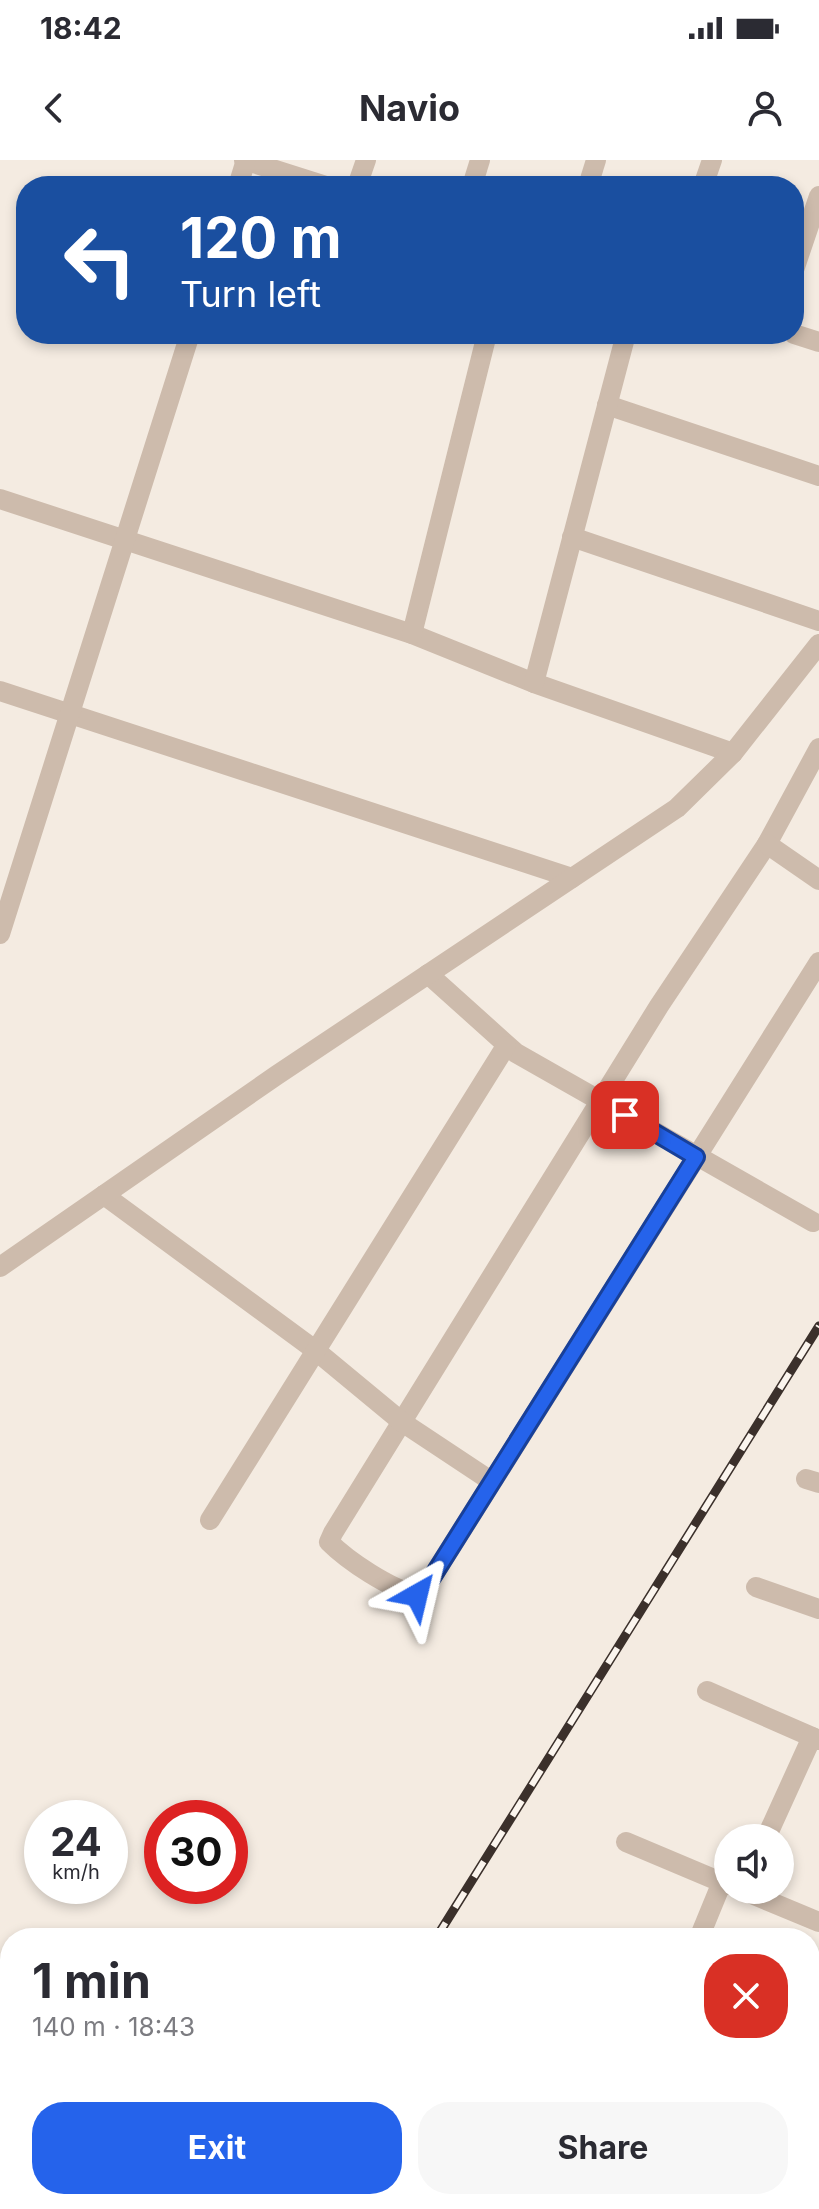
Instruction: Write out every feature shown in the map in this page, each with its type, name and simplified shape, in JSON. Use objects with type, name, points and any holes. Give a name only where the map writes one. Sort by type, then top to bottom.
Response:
[{"type":"street","points":[[245,160],[295,176]]},
{"type":"street","points":[[804,240],[819,196]]},
{"type":"street","points":[[0,934],[187,344]]},
{"type":"street","points":[[412,634],[484,344]]},
{"type":"street","points":[[534,683],[623,344]]},
{"type":"street","points":[[607,405],[819,476]]},
{"type":"street","points":[[0,499],[412,634],[534,683],[733,753]]},
{"type":"street","points":[[572,537],[819,621]]},
{"type":"street","points":[[0,1267],[677,808],[733,753],[812,667],[819,644]]},
{"type":"street","points":[[0,691],[572,878]]},
{"type":"street","points":[[819,748],[767,844],[659,1006],[329,1542],[340,1553],[404,1592],[417,1595],[426,1587],[819,962]]},
{"type":"street","points":[[767,844],[819,880]]},
{"type":"street","points":[[428,974],[506,1046],[813,1222]]},
{"type":"street","points":[[210,1520],[506,1046]]},
{"type":"street","points":[[104,1195],[315,1350],[402,1422],[491,1481]]},
{"type":"street","points":[[756,1587],[819,1609]]},
{"type":"street","points":[[707,1691],[815,1739],[773,1824]]},
{"type":"street","points":[[626,1842],[714,1879]]},
{"type":"street","points":[[704,1928],[715,1904]]},
{"type":"street","points":[[776,1904],[819,1922]]},
{"type":"railway","points":[[442,1928],[819,1326]]},
{"type":"route","points":[[417,1595],[426,1587],[696,1157],[625,1115]]}]
